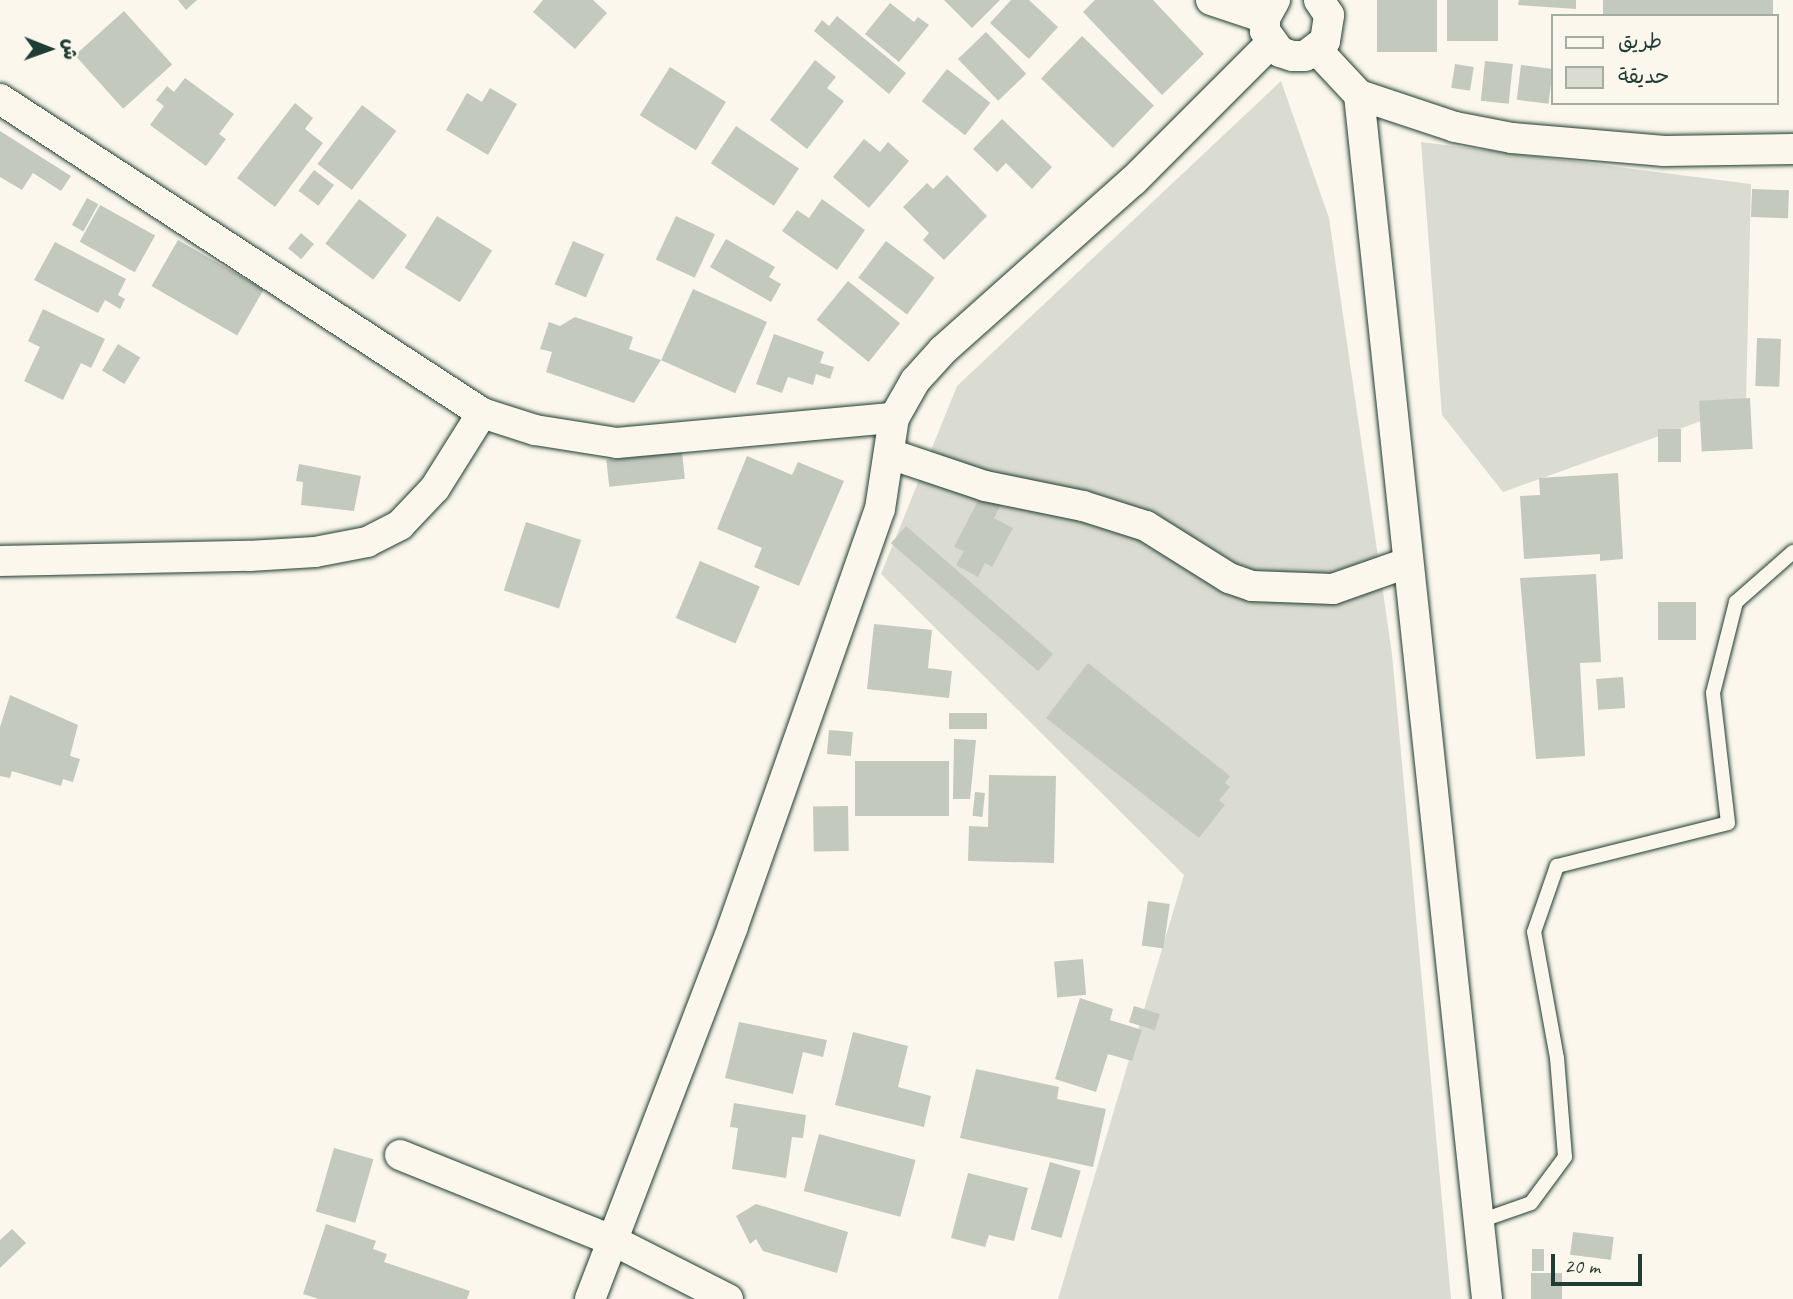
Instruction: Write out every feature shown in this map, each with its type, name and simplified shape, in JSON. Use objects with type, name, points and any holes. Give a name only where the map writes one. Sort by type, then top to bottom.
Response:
[{"type":"street","points":[[1211,0],[1270,20],[1292,57],[1317,50],[1325,41],[1327,5]]},
{"type":"street","points":[[590,1299],[765,836],[880,509],[894,418],[915,381],[943,350],[1133,181],[1270,20]]},
{"type":"street","points":[[1317,50],[1359,95],[1455,127],[1512,138],[1664,151],[1793,149]]},
{"type":"street","points":[[1359,95],[1487,1299]]},
{"type":"street","points":[[0,99],[482,414],[534,430],[617,443],[894,418]]},
{"type":"street","points":[[0,561],[315,552],[367,542],[400,525],[435,488],[482,414]]},
{"type":"street","points":[[890,454],[985,486],[1083,506],[1146,526],[1169,536],[1229,578],[1252,586],[1333,589],[1408,563]]},
{"type":"street","points":[[400,1155],[614,1241],[729,1299]]},
{"type":"lane","points":[[1480,1221],[1531,1203],[1564,1157],[1557,1058],[1534,932],[1557,866],[1728,823],[1713,692],[1736,602],[1793,552]]},
{"type":"green space","points":[[1281,81],[1329,218],[1392,654],[1451,1299],[1058,1299],[1184,875],[881,574],[957,386]]},
{"type":"green space","points":[[1421,142],[1751,184],[1746,405],[1503,492],[1442,415]]},
{"type":"building","points":[[178,0],[197,0],[186,10]]},
{"type":"building","points":[[543,0],[593,0],[607,13],[575,49],[533,12]]},
{"type":"building","points":[[944,0],[1000,0],[972,28]]},
{"type":"building","points":[[1011,0],[1029,0],[1058,27],[1029,59],[990,23]]},
{"type":"building","points":[[1095,0],[1153,0],[1204,54],[1162,95],[1083,12]]},
{"type":"building","points":[[1377,0],[1437,0],[1437,52],[1377,52]]},
{"type":"building","points":[[1447,0],[1498,0],[1498,41],[1447,41]]},
{"type":"building","points":[[1519,0],[1576,0],[1576,9],[1518,5]]},
{"type":"building","points":[[1603,0],[1773,0],[1773,14],[1603,14]]},
{"type":"building","points":[[890,3],[914,22],[918,17],[929,25],[899,62],[865,34]]},
{"type":"building","points":[[124,11],[172,65],[123,109],[75,55]]},
{"type":"building","points":[[837,16],[906,73],[889,94],[814,31],[822,20],[829,26]]},
{"type":"building","points":[[986,32],[1026,74],[998,101],[958,59]]},
{"type":"building","points":[[1082,36],[1154,105],[1113,148],[1041,78]]},
{"type":"building","points":[[815,60],[836,77],[827,88],[844,101],[807,149],[770,120]]},
{"type":"building","points":[[1485,61],[1513,64],[1509,104],[1481,101]]},
{"type":"building","points":[[1455,64],[1474,67],[1470,91],[1451,88]]},
{"type":"building","points":[[1521,65],[1552,69],[1548,104],[1517,100]]},
{"type":"building","points":[[670,67],[726,102],[696,150],[640,115]]},
{"type":"building","points":[[947,69],[990,103],[965,135],[922,101]]},
{"type":"building","points":[[185,78],[234,114],[219,134],[226,139],[206,166],[150,125],[164,106],[156,100],[167,86],[174,92]]},
{"type":"building","points":[[490,88],[517,104],[488,155],[446,130],[467,93],[482,102]]},
{"type":"building","points":[[295,103],[313,118],[305,129],[323,143],[275,207],[237,178]]},
{"type":"building","points":[[362,105],[396,131],[352,190],[317,164]]},
{"type":"building","points":[[1002,119],[1052,167],[1032,189],[1006,163],[997,172],[973,149]]},
{"type":"building","points":[[736,126],[799,168],[774,206],[711,163]]},
{"type":"building","points":[[0,131],[71,176],[61,191],[33,173],[22,190],[0,177]]},
{"type":"building","points":[[864,139],[880,152],[888,142],[909,161],[869,208],[833,177]]},
{"type":"building","points":[[314,170],[334,185],[318,206],[298,191]]},
{"type":"building","points":[[947,175],[987,216],[944,260],[923,240],[929,233],[903,207],[927,183],[933,189]]},
{"type":"building","points":[[1752,189],[1789,190],[1788,218],[1751,217]]},
{"type":"building","points":[[87,198],[98,204],[83,231],[72,225]]},
{"type":"building","points":[[359,199],[407,235],[373,280],[325,244]]},
{"type":"building","points":[[822,199],[865,230],[837,270],[782,231],[797,210],[809,218]]},
{"type":"building","points":[[100,205],[155,236],[135,272],[80,242]]},
{"type":"building","points":[[437,216],[492,250],[460,302],[405,268]]},
{"type":"building","points":[[676,216],[715,234],[695,278],[656,260]]},
{"type":"building","points":[[301,233],[314,244],[301,259],[288,248]]},
{"type":"building","points":[[726,239],[775,267],[769,277],[781,284],[771,302],[710,267]]},
{"type":"building","points":[[178,240],[264,290],[237,335],[152,286]]},
{"type":"building","points":[[573,241],[604,254],[586,298],[555,284]]},
{"type":"building","points":[[886,241],[935,278],[907,314],[858,278]]},
{"type":"building","points":[[55,242],[126,279],[118,295],[125,299],[120,309],[105,300],[98,313],[34,280]]},
{"type":"building","points":[[848,281],[900,323],[869,362],[817,320]]},
{"type":"building","points":[[693,289],[767,322],[735,393],[661,360]]},
{"type":"building","points":[[43,309],[105,339],[91,368],[81,363],[63,400],[24,381],[40,347],[28,341]]},
{"type":"building","points":[[575,317],[633,337],[629,349],[661,360],[634,403],[546,372],[552,352],[540,349],[549,322],[560,326]]},
{"type":"building","points":[[774,334],[824,352],[820,363],[834,367],[830,379],[816,374],[813,385],[788,377],[782,393],[756,384]]},
{"type":"building","points":[[1757,338],[1781,339],[1779,387],[1755,386]]},
{"type":"building","points":[[118,344],[140,357],[124,384],[102,371]]},
{"type":"building","points":[[1750,398],[1753,449],[1702,452],[1699,401]]},
{"type":"building","points":[[1658,429],[1681,429],[1681,462],[1658,462]]},
{"type":"building","points":[[682,452],[685,479],[609,487],[606,460]]},
{"type":"building","points":[[747,456],[792,475],[798,462],[844,481],[799,586],[754,567],[762,548],[717,529]]},
{"type":"building","points":[[299,464],[361,476],[354,511],[301,505],[303,482],[296,481]]},
{"type":"building","points":[[1618,473],[1623,559],[1600,561],[1600,554],[1524,559],[1520,496],[1540,495],[1539,478]]},
{"type":"building","points":[[983,491],[1002,502],[994,518],[1013,528],[992,567],[985,563],[978,577],[956,565],[964,551],[954,547]]},
{"type":"building","points":[[526,522],[581,540],[559,608],[504,590]]},
{"type":"building","points":[[906,526],[1053,654],[1038,671],[891,543]]},
{"type":"building","points":[[700,561],[760,586],[736,643],[676,618]]},
{"type":"building","points":[[1596,574],[1601,662],[1580,663],[1585,756],[1536,759],[1520,578]]},
{"type":"building","points":[[1658,602],[1696,602],[1696,640],[1658,640]]},
{"type":"building","points":[[874,624],[932,630],[928,668],[952,671],[949,698],[867,689]]},
{"type":"building","points":[[1088,663],[1230,776],[1225,783],[1230,787],[1219,800],[1225,805],[1199,838],[1046,718]]},
{"type":"building","points":[[1623,677],[1625,708],[1598,710],[1596,679]]},
{"type":"building","points":[[10,695],[78,725],[70,756],[80,759],[73,782],[63,779],[61,786],[12,771],[10,778],[0,776],[0,727]]},
{"type":"building","points":[[949,713],[987,713],[987,729],[949,729]]},
{"type":"building","points":[[829,730],[853,732],[851,756],[827,754]]},
{"type":"building","points":[[954,739],[976,740],[970,799],[953,799]]},
{"type":"building","points":[[855,761],[949,761],[949,816],[855,816]]},
{"type":"building","points":[[989,775],[1056,776],[1054,863],[968,861],[969,826],[988,827]]},
{"type":"building","points":[[975,792],[985,793],[982,817],[972,816]]},
{"type":"building","points":[[848,806],[849,851],[814,852],[813,807]]},
{"type":"building","points":[[1148,901],[1170,904],[1164,949],[1142,946]]},
{"type":"building","points":[[1083,959],[1086,995],[1057,997],[1054,962]]},
{"type":"building","points":[[1080,998],[1113,1009],[1110,1020],[1142,1030],[1132,1061],[1108,1054],[1096,1092],[1055,1079]]},
{"type":"building","points":[[1134,1006],[1160,1014],[1155,1030],[1129,1022]]},
{"type":"building","points":[[739,1022],[827,1040],[823,1057],[803,1052],[793,1094],[725,1078]]},
{"type":"building","points":[[853,1032],[908,1046],[898,1087],[931,1096],[924,1127],[835,1105]]},
{"type":"building","points":[[976,1069],[1059,1087],[1057,1099],[1106,1109],[1093,1167],[960,1138]]},
{"type":"building","points":[[734,1103],[806,1115],[803,1138],[792,1137],[786,1178],[732,1169],[738,1128],[730,1127]]},
{"type":"building","points":[[819,1134],[916,1160],[900,1217],[804,1191]]},
{"type":"building","points":[[334,1148],[373,1159],[355,1223],[316,1211]]},
{"type":"building","points":[[1050,1162],[1081,1171],[1061,1238],[1031,1229]]},
{"type":"building","points":[[968,1173],[1028,1188],[1014,1241],[989,1235],[985,1247],[951,1238]]},
{"type":"building","points":[[756,1204],[848,1232],[837,1273],[763,1251],[756,1239],[750,1244],[736,1216]]},
{"type":"building","points":[[326,1224],[376,1241],[373,1249],[387,1254],[384,1262],[470,1291],[467,1299],[319,1299],[303,1294]]},
{"type":"building","points":[[12,1229],[26,1243],[0,1268],[0,1240]]},
{"type":"building","points":[[1573,1232],[1614,1237],[1611,1260],[1570,1255]]},
{"type":"building","points":[[1532,1249],[1544,1249],[1544,1271],[1532,1271]]},
{"type":"building","points":[[1531,1273],[1562,1273],[1562,1299],[1531,1299]]}]
